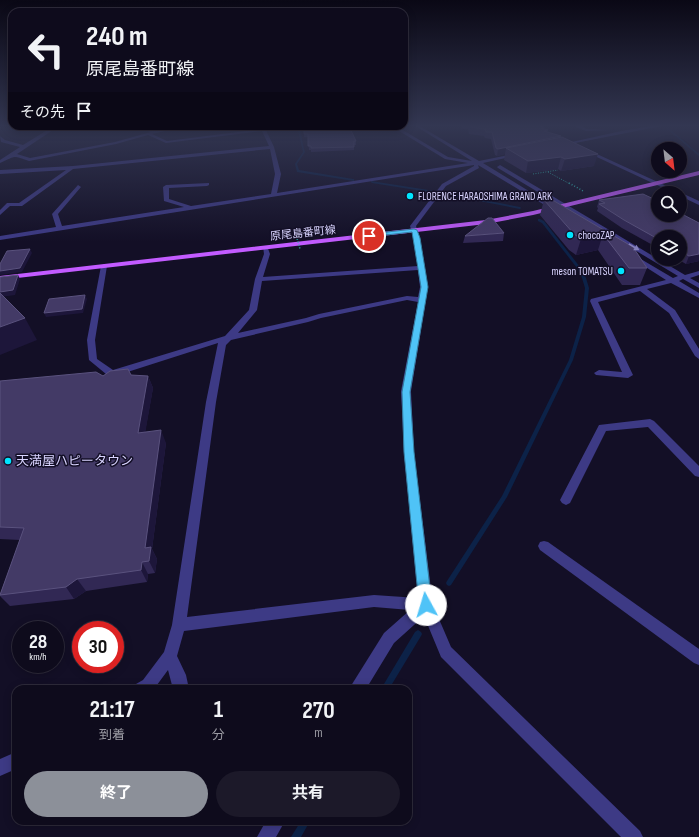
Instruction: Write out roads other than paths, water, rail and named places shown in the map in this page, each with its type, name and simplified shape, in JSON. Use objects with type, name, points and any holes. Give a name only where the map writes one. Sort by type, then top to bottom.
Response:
[{"type":"main road","name":"原尾島番町線","points":[[0,278],[486,222],[553,208],[699,173]]},
{"type":"street","points":[[0,172],[73,168],[110,164]]},
{"type":"street","points":[[274,195],[278,174],[276,164]]},
{"type":"street","points":[[0,238],[460,164]]},
{"type":"street","points":[[477,164],[477,167],[444,185],[419,219],[412,226],[417,238],[424,287],[406,392],[409,452],[426,605],[446,652],[634,837]]},
{"type":"street","points":[[483,164],[564,214]]},
{"type":"street","points":[[495,164],[699,286]]},
{"type":"street","points":[[616,164],[662,186]]},
{"type":"street","points":[[0,213],[9,204],[20,205],[73,168]]},
{"type":"street","points":[[191,208],[166,200],[166,187],[207,184]]},
{"type":"street","points":[[60,229],[55,214],[78,187]]},
{"type":"street","points":[[687,198],[699,203]]},
{"type":"street","points":[[148,685],[170,656],[178,625],[211,402],[222,344],[244,322],[253,310],[259,279],[267,254],[265,247]]},
{"type":"street","points":[[627,252],[699,296]]},
{"type":"street","points":[[104,266],[91,340],[93,360],[111,373]]},
{"type":"street","points":[[259,279],[422,268]]},
{"type":"street","points":[[599,373],[628,375],[594,301],[699,273]]},
{"type":"street","points":[[641,288],[672,312],[699,356]]},
{"type":"street","points":[[100,376],[227,338],[308,320],[319,316],[407,298],[422,300]]},
{"type":"street","points":[[108,384],[111,373]]},
{"type":"street","points":[[566,500],[603,428],[650,423],[699,473]]},
{"type":"street","points":[[544,546],[699,658]]},
{"type":"street","points":[[178,625],[374,600],[426,605]]},
{"type":"street","points":[[360,685],[389,638],[426,605]]},
{"type":"street","points":[[170,656],[178,675],[180,685]]},
{"type":"street","points":[[0,768],[12,762]]},
{"type":"street","points":[[266,837],[274,825]]},
{"type":"waterway","points":[[296,164],[298,171],[353,180]]},
{"type":"waterway","points":[[372,182],[435,192]]},
{"type":"waterway","points":[[444,193],[520,208]]},
{"type":"waterway","points":[[449,583],[504,497],[571,360],[584,317],[587,288],[584,278],[579,268],[543,222],[539,220]]},
{"type":"waterway","points":[[387,685],[418,634]]},
{"type":"waterway","points":[[296,837],[304,825]]},
{"type":"place","name":"FLORENCE HARAOSHIMA GRAND ARK","points":[[410,196]]},
{"type":"place","name":"chocoZAP","points":[[570,235]]},
{"type":"place","name":"meson TOMATSU","points":[[621,271]]},
{"type":"place","name":"天満屋ハピータウン","points":[[8,461]]}]
